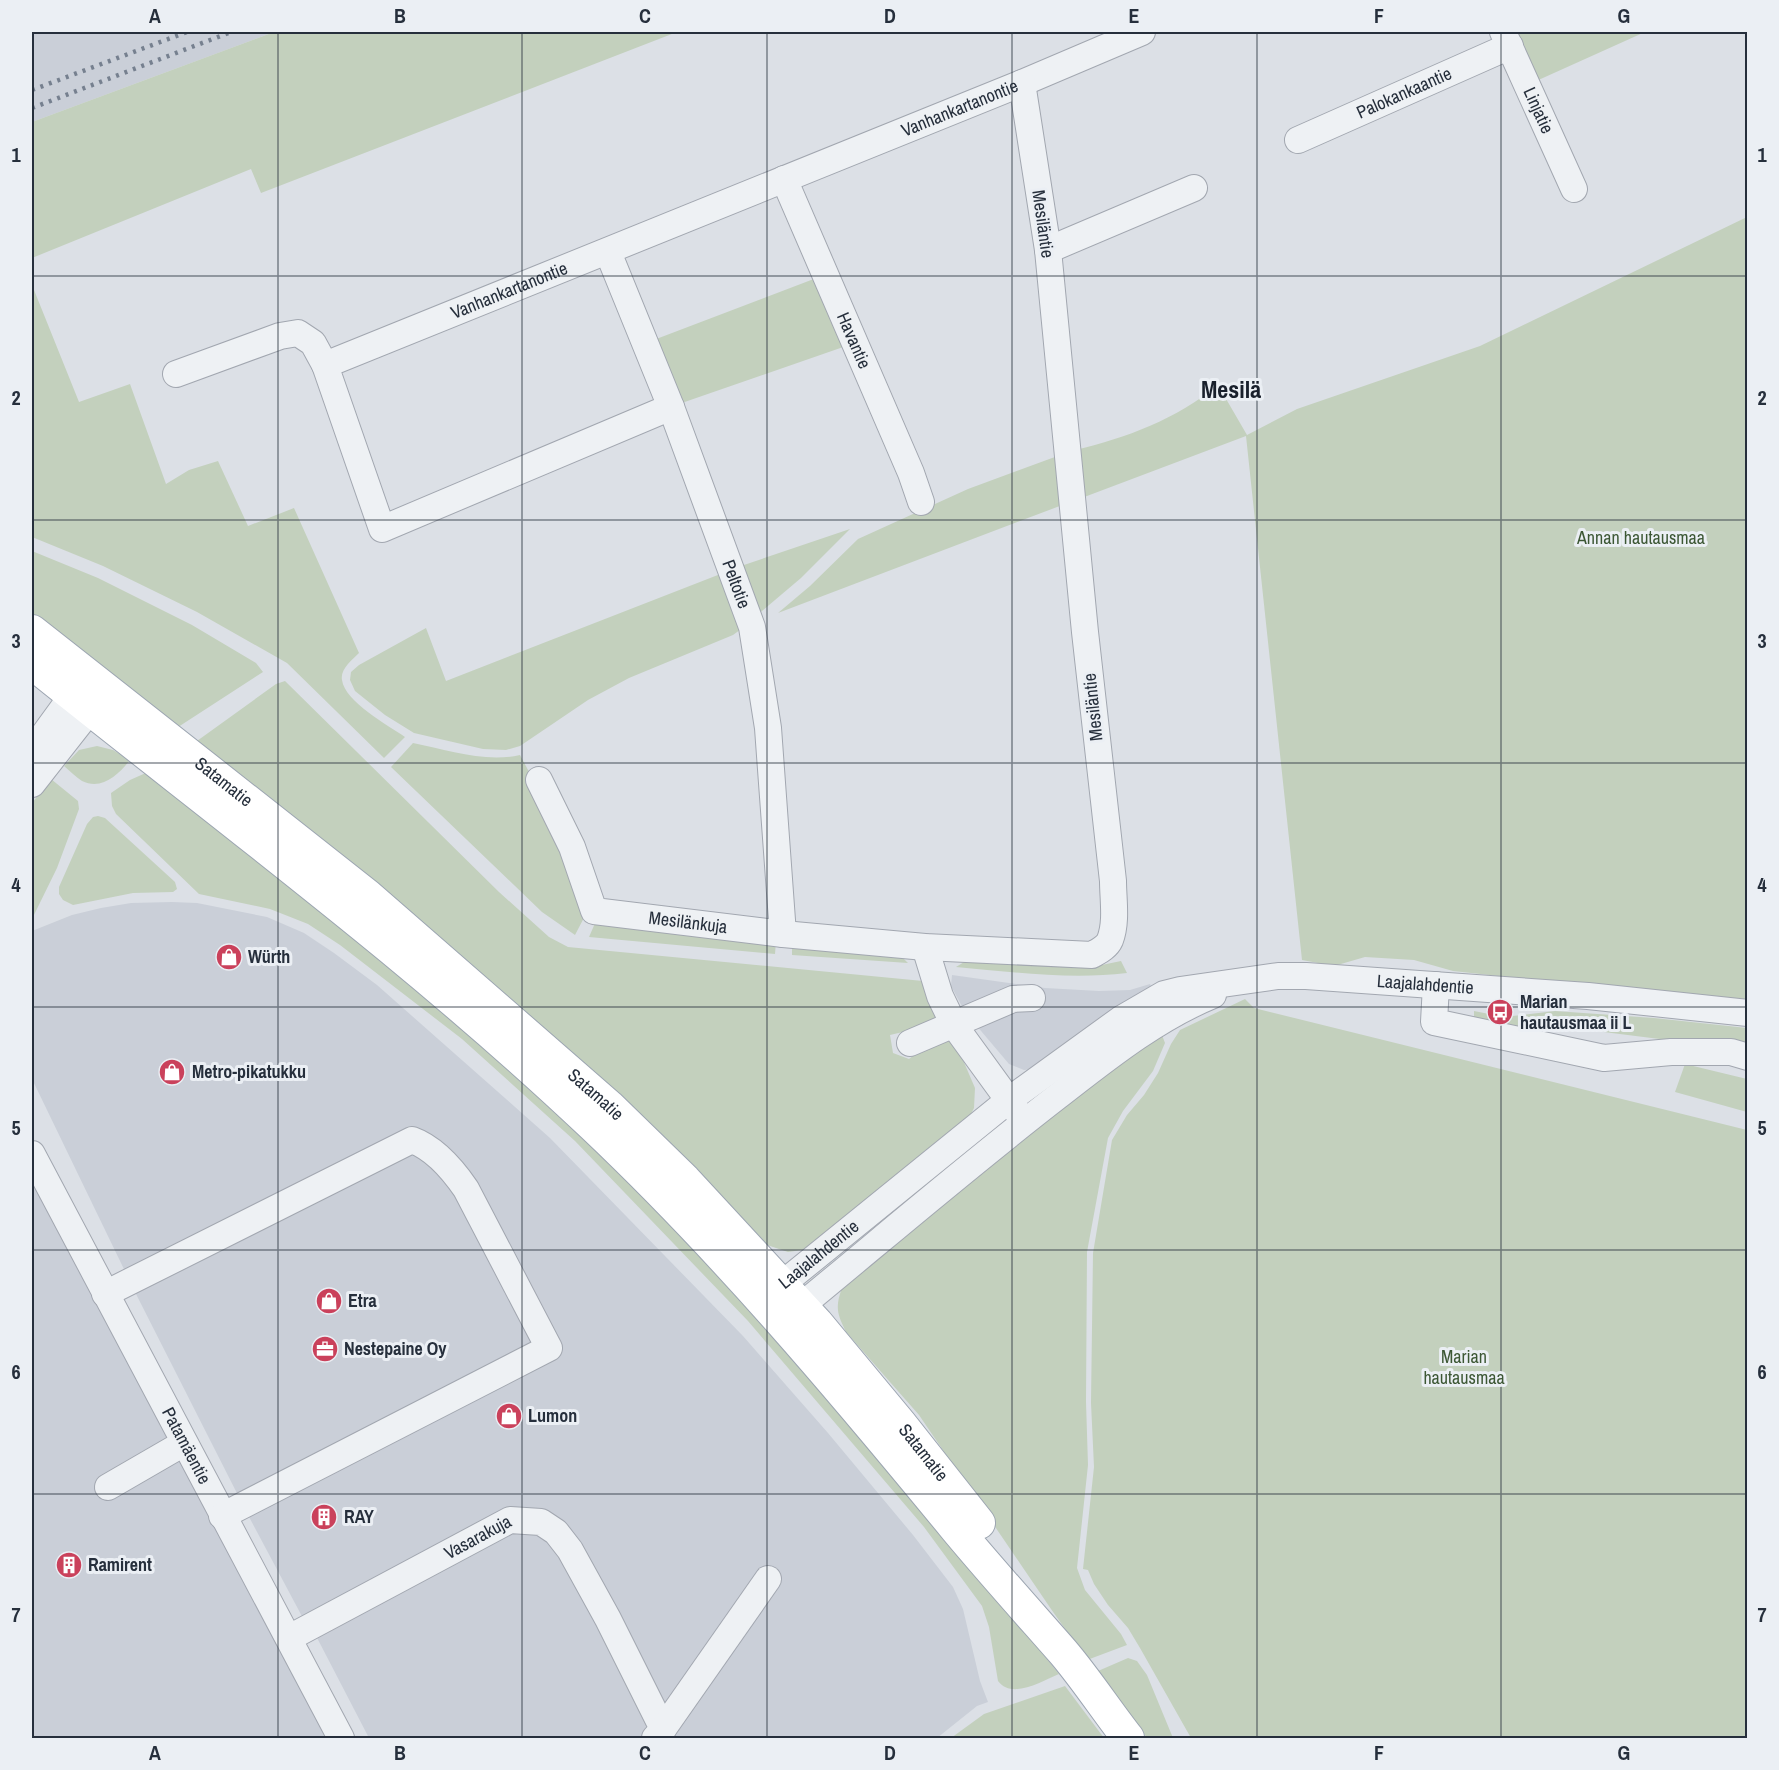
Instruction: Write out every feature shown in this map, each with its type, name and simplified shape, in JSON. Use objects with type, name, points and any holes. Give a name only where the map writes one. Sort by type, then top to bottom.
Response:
[{"type":"main road","name":"Satamatie","points":[[32,631],[87,696]]},
{"type":"main road","name":"Satamatie","points":[[32,663],[87,696],[494,1036],[594,1127],[670,1203],[785,1302],[881,1437],[958,1531],[1065,1654],[1128,1738]]},
{"type":"street","name":"Vanhankartanontie","points":[[325,365],[502,292],[608,252],[1142,32]]},
{"type":"street","name":"Palokankaantie","points":[[1298,140],[1507,39]]},
{"type":"street","name":"Linjatie","points":[[1507,39],[1574,189]]},
{"type":"street","name":"Mesiläntie","points":[[925,947],[1092,955],[1104,949],[1110,940],[1114,920],[1113,880],[1085,632],[1048,250],[1022,83]]},
{"type":"street","name":"Havantie","points":[[784,179],[921,501]]},
{"type":"street","points":[[1048,250],[1194,188]]},
{"type":"street","name":"Peltotie","points":[[608,252],[670,407],[752,627],[768,728],[783,934]]},
{"type":"street","points":[[176,374],[280,336],[298,333],[313,343],[325,365],[382,529],[670,407]]},
{"type":"street","points":[[32,751],[87,696]]},
{"type":"street","points":[[32,784],[87,696]]},
{"type":"street","name":"Mesilänkuja","points":[[539,780],[572,847],[594,911],[783,934],[925,947]]},
{"type":"street","points":[[925,947],[940,996],[954,1025],[1024,1122]]},
{"type":"street","name":"Laajalahdentie","points":[[785,1302],[1009,1100],[1121,1019],[1164,994],[1278,976],[1306,976],[1588,996],[1748,1013]]},
{"type":"street","name":"Laajalahdentie","points":[[785,1302],[1132,1039],[1172,1013],[1246,981]]},
{"type":"street","points":[[1436,985],[1434,1022],[1604,1058],[1671,1052],[1731,1052],[1748,1057]]},
{"type":"street","points":[[910,1043],[1013,999],[1032,998]]},
{"type":"street","points":[[105,1294],[412,1140],[430,1150],[457,1177],[549,1348],[222,1516]]},
{"type":"street","name":"Patamäentie","points":[[32,1154],[341,1738]]},
{"type":"street","points":[[108,1487],[184,1443]]},
{"type":"street","name":"Vasarakuja","points":[[289,1638],[510,1520],[541,1522],[556,1532],[570,1550],[608,1619],[659,1733]]},
{"type":"street","points":[[659,1733],[768,1579]]},
{"type":"shaded area","points":[[32,32],[274,32],[32,122]]},
{"type":"shaded area","points":[[131,903],[197,903],[267,917],[304,933],[377,985],[550,1138],[743,1336],[913,1535],[953,1587],[963,1609],[980,1681],[988,1702],[977,1706],[937,1738],[662,1738],[664,1717],[543,1516],[305,1622],[136,1294],[32,1079],[32,931],[72,915],[101,908]]},
{"type":"shaded area","points":[[952,975],[1045,988],[1130,990],[1150,984],[1153,990],[1036,1069],[1024,1070],[1009,1064],[965,1012],[951,986]]},
{"type":"shaded area","points":[[32,1177],[331,1738],[32,1738]]},
{"type":"shaded area","points":[[510,1526],[553,1538],[656,1727],[647,1738],[369,1738],[314,1632]]},
{"type":"green space","points":[[274,32],[677,32],[261,193],[251,169],[32,258],[32,122]]},
{"type":"green space","points":[[1513,32],[1645,32],[1534,82]]},
{"type":"green space","name":"Annan hautausmaa","points":[[1747,217],[1747,1003],[1453,971],[1414,960],[1365,957],[1334,966],[1302,960],[1246,436],[1079,499],[1075,450],[1113,440],[1150,426],[1186,408],[1218,385],[1247,435],[1297,409],[1480,346]]},
{"type":"green space","points":[[819,277],[849,345],[676,405],[651,341]]},
{"type":"green space","points":[[32,285],[79,402],[130,384],[166,484],[189,470],[218,461],[248,526],[294,508],[359,653],[343,672],[342,680],[345,688],[359,705],[405,737],[384,758],[287,663],[197,612],[103,566],[32,537]]},
{"type":"green space","points":[[1063,454],[1065,504],[778,613],[810,586],[858,539],[968,489]]},
{"type":"green space","points":[[850,529],[801,578],[756,616],[738,567]]},
{"type":"green space","points":[[32,551],[98,578],[192,625],[256,663],[263,672],[172,731],[32,620]]},
{"type":"green space","points":[[723,573],[744,627],[733,635],[629,678],[588,700],[520,746],[506,750],[483,749],[414,733],[385,715],[355,691],[350,680],[351,672],[359,665],[426,628],[446,681]]},
{"type":"green space","points":[[285,681],[499,892],[549,937],[568,947],[923,981],[941,1023],[890,1035],[893,1053],[909,1059],[924,1047],[951,1032],[975,1088],[974,1108],[967,1122],[809,1249],[788,1252],[764,1244],[190,746],[276,684]]},
{"type":"green space","points":[[413,743],[480,757],[520,755],[535,783],[587,912],[575,935],[542,912],[391,767]]},
{"type":"green space","points":[[97,746],[113,750],[130,760],[109,780],[89,784],[64,766],[79,750]]},
{"type":"green space","points":[[148,772],[341,921],[665,1210],[1019,1624],[1059,1674],[1019,1689],[1011,1689],[998,1681],[989,1627],[982,1606],[924,1527],[748,1321],[575,1141],[462,1039],[340,945],[308,924],[270,909],[199,894],[116,814],[112,806],[111,793],[130,780]]},
{"type":"green space","points":[[51,779],[78,801],[79,809],[57,868],[32,919],[32,803]]},
{"type":"green space","points":[[93,817],[105,818],[175,882],[177,889],[173,892],[133,893],[73,905],[63,900],[59,894],[59,887],[87,824]]},
{"type":"green space","points":[[596,921],[776,941],[775,954],[589,937]]},
{"type":"green space","points":[[792,943],[898,953],[908,963],[792,955]]},
{"type":"green space","points":[[969,959],[1092,967],[1121,961],[1127,973],[1084,976],[956,967]]},
{"type":"green space","name":"Marian hautausmaa","points":[[1245,999],[1254,1008],[1747,1130],[1747,1738],[1191,1738],[1128,1628],[1108,1605],[1088,1570],[1083,1569],[1094,1467],[1091,1403],[1093,1253],[1112,1140],[1158,1073],[1180,1030]]},
{"type":"green space","points":[[1474,1011],[1504,1017],[1555,1011],[1747,1028],[1747,1050],[1580,1029],[1547,1026],[1508,1027],[1474,1019]]},
{"type":"green space","points":[[1160,1030],[1165,1043],[1153,1071],[1123,1111],[1108,1138],[1087,1252],[1088,1465],[1077,1568],[1085,1590],[1121,1634],[1127,1645],[1087,1660],[919,1415],[846,1332],[839,1315],[838,1300],[842,1288],[1024,1136]]},
{"type":"green space","points":[[1685,1064],[1747,1079],[1747,1112],[1675,1092]]},
{"type":"green space","points":[[1128,1658],[1137,1661],[1147,1675],[1173,1738],[1147,1738],[1098,1671]]},
{"type":"green space","points":[[1065,1686],[1104,1738],[951,1738],[984,1714]]},
{"type":"railway","points":[[32,90],[187,32]]},
{"type":"railway","points":[[32,108],[231,32]]},
{"type":"place","name":"Würth","points":[[229,957]]},
{"type":"place","name":"Marian hautausmaa ii L","points":[[1500,1012]]},
{"type":"place","name":"Metro-pikatukku","points":[[172,1072]]},
{"type":"place","name":"Etra","points":[[329,1301]]},
{"type":"place","name":"Nestepaine Oy","points":[[325,1349]]},
{"type":"place","name":"Lumon","points":[[509,1416]]},
{"type":"place","name":"RAY","points":[[324,1517]]},
{"type":"place","name":"Ramirent","points":[[69,1565]]},
{"type":"district","name":"Mesilä","points":[[1231,390]]}]
